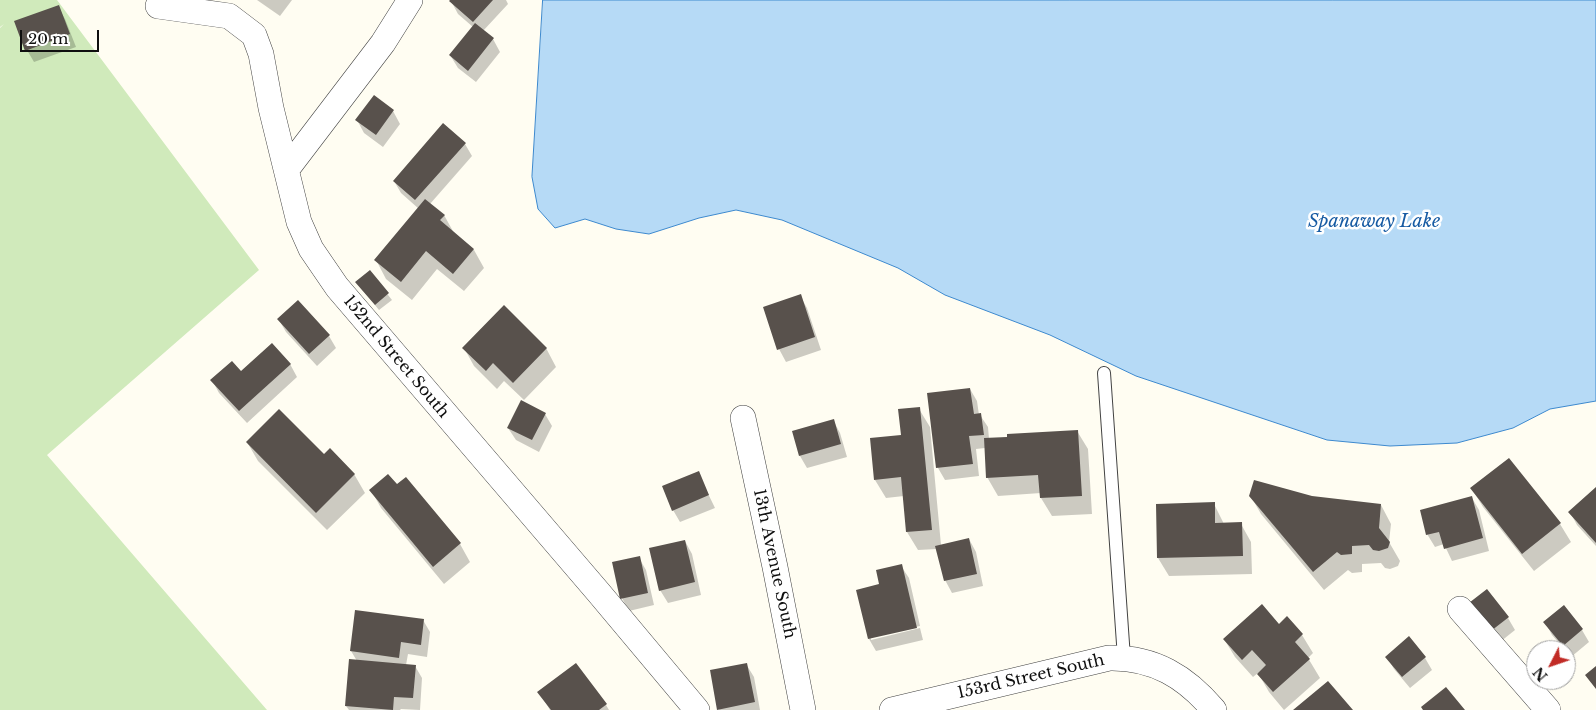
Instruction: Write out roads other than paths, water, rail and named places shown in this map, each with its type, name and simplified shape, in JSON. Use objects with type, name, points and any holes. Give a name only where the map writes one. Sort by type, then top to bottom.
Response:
[{"type":"street","points":[[286,170],[383,43],[410,0]]},
{"type":"street","name":"152nd Street South","points":[[158,6],[229,16],[254,35],[261,54],[271,108],[299,222],[311,248],[337,287],[697,710]]},
{"type":"street","name":"13th Avenue South","points":[[743,418],[775,566],[803,710]]},
{"type":"street","points":[[1460,609],[1548,710]]},
{"type":"street","name":"153rd Street South","points":[[892,710],[1109,658],[1124,658],[1159,666],[1183,680],[1201,695],[1214,710]]},
{"type":"lane","points":[[1104,373],[1124,658]]},
{"type":"water","name":"Spanaway Lake","points":[[543,0],[1596,0],[1596,401],[1550,409],[1513,428],[1457,443],[1390,446],[1327,440],[1136,376],[1050,335],[945,295],[898,268],[782,220],[736,210],[699,218],[649,234],[616,229],[585,219],[555,228],[538,209],[532,177]]}]
